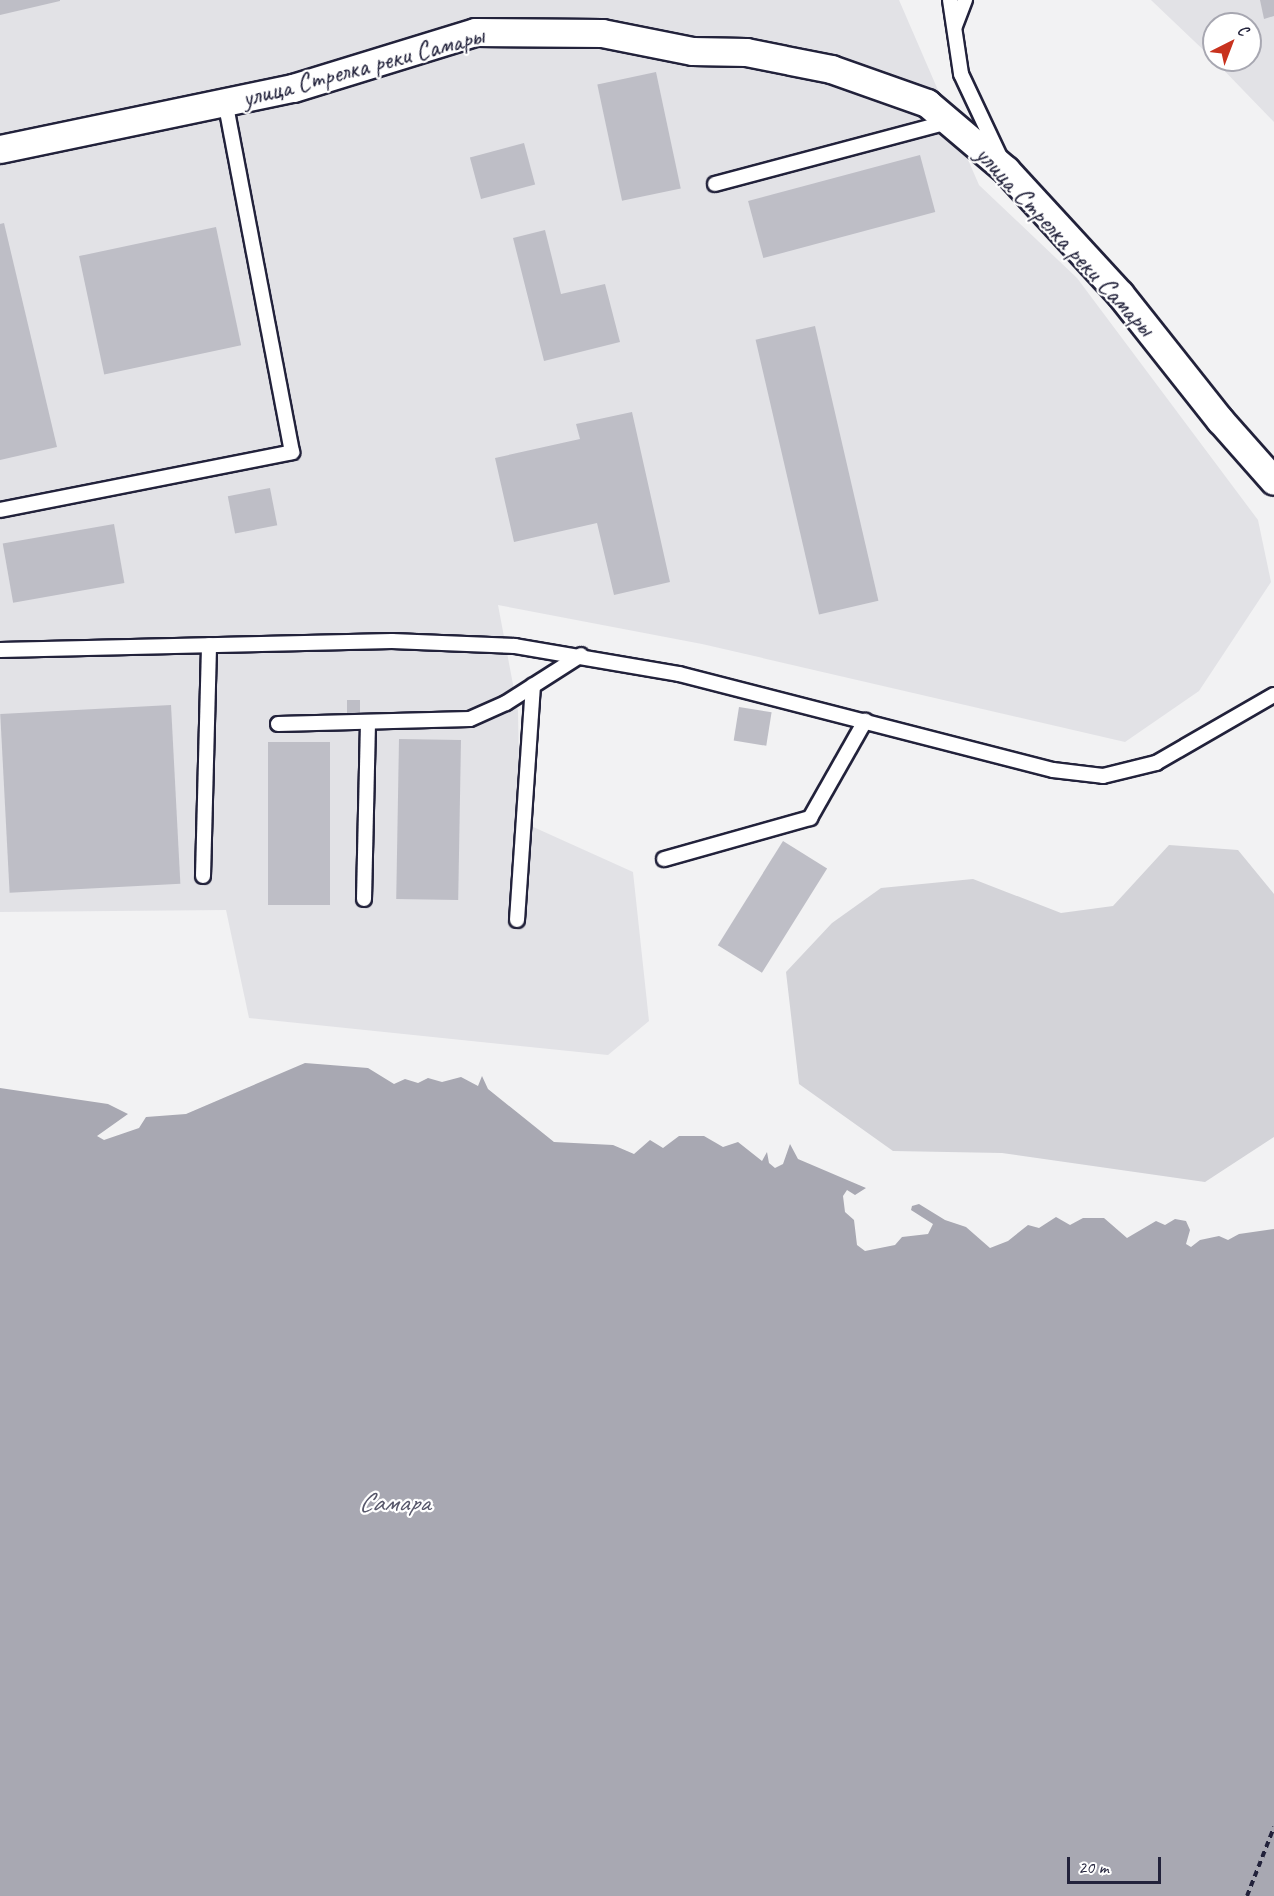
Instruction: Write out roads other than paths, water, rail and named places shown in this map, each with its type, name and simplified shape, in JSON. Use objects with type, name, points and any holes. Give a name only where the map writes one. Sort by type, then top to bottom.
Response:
[{"type":"street","name":"улица Стрелка реки Самары","points":[[0,149],[293,88],[475,32],[602,33],[692,51],[746,52],[831,69],[927,103],[1006,170],[1120,294],[1220,420],[1274,481]]},
{"type":"lane","points":[[950,0],[961,74],[1006,170]]},
{"type":"lane","points":[[954,28],[965,0]]},
{"type":"lane","points":[[0,510],[292,452],[225,102]]},
{"type":"lane","points":[[716,184],[949,121]]},
{"type":"lane","points":[[0,651],[392,641],[515,646],[581,655],[679,674],[1053,770],[1103,776],[1156,763],[1274,695]]},
{"type":"lane","points":[[203,876],[209,645]]},
{"type":"lane","points":[[279,724],[470,719],[533,686],[581,655]]},
{"type":"lane","points":[[517,920],[533,686]]},
{"type":"lane","points":[[664,859],[810,818],[865,721]]},
{"type":"lane","points":[[364,899],[368,722]]},
{"type":"water","name":"Самара","points":[[305,1063],[368,1068],[394,1084],[405,1079],[418,1083],[428,1078],[442,1082],[461,1077],[478,1086],[482,1076],[488,1089],[554,1142],[613,1145],[634,1154],[650,1140],[663,1148],[679,1136],[704,1136],[723,1147],[738,1142],[762,1161],[767,1152],[769,1163],[775,1168],[783,1164],[790,1144],[798,1159],[866,1188],[855,1195],[847,1190],[843,1196],[845,1212],[854,1220],[857,1245],[865,1251],[895,1245],[902,1237],[928,1234],[933,1224],[911,1210],[912,1206],[919,1204],[945,1220],[966,1227],[990,1248],[1008,1241],[1028,1225],[1039,1228],[1056,1217],[1070,1225],[1083,1218],[1104,1218],[1127,1238],[1156,1221],[1165,1225],[1175,1219],[1186,1221],[1190,1230],[1186,1244],[1191,1247],[1200,1240],[1219,1236],[1228,1240],[1239,1234],[1274,1229],[1274,1896],[0,1896],[0,1088],[108,1104],[128,1114],[97,1136],[104,1140],[139,1128],[146,1117],[186,1114]]}]
